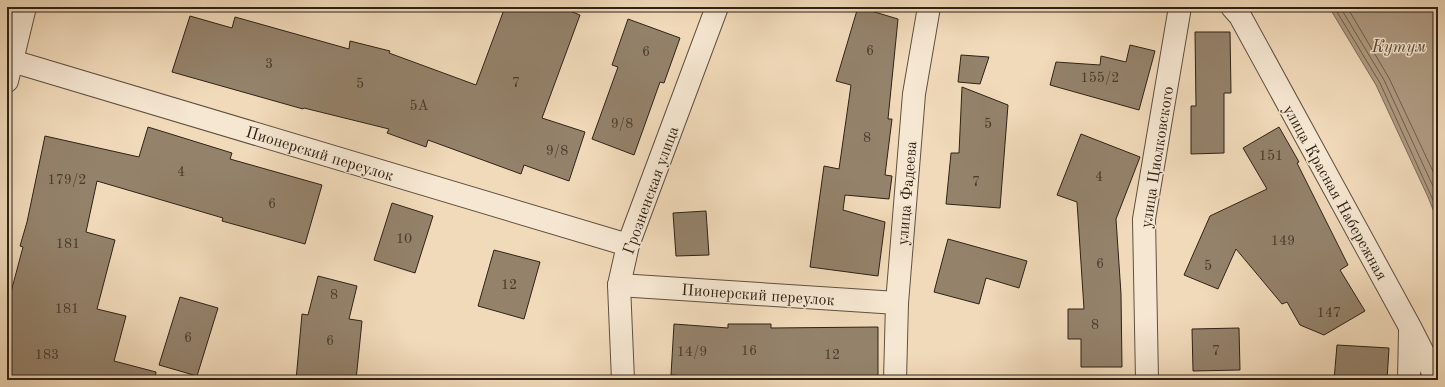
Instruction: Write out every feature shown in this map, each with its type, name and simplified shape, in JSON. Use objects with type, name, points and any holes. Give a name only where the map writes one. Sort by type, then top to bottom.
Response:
[{"type":"street","points":[[9,71],[25,7]]},
{"type":"street","name":"Грозненская улица","points":[[623,380],[619,285],[628,245],[717,7]]},
{"type":"street","name":"улица Фадеева","points":[[895,380],[897,303],[914,94],[929,7]]},
{"type":"street","name":"улица Циолковского","points":[[1147,380],[1144,219],[1180,7]]},
{"type":"street","name":"улица Красная Набережная","points":[[1232,7],[1240,16],[1410,327],[1436,380]]},
{"type":"street","name":"Пионерский переулок","points":[[9,71],[628,245]]},
{"type":"street","name":"Пионерский переулок","points":[[619,285],[897,303]]},
{"type":"street","points":[[1409,380],[1410,327]]},
{"type":"water","name":"Кутум","points":[[1329,7],[1438,7],[1438,222],[1376,85]]},
{"type":"building","points":[[505,7],[560,7],[580,15],[542,118],[585,132],[569,181],[524,165],[521,174],[428,140],[426,147],[387,133],[389,129],[304,108],[303,109],[172,72],[190,16],[232,28],[235,17],[349,49],[350,41],[390,51],[389,53],[476,85]]},
{"type":"building","points":[[858,7],[898,19],[888,119],[892,119],[885,175],[892,176],[889,199],[845,195],[843,210],[885,222],[878,276],[810,267],[824,166],[839,169],[851,85],[836,81]]},
{"type":"building","points":[[628,19],[680,38],[664,83],[660,82],[634,155],[592,139],[618,67],[612,65]]},
{"type":"building","points":[[1195,32],[1230,32],[1231,93],[1224,93],[1224,153],[1191,154],[1191,106],[1196,106]]},
{"type":"building","points":[[1130,45],[1155,51],[1139,110],[1050,85],[1056,62],[1100,65],[1101,56],[1126,62]]},
{"type":"building","points":[[961,55],[989,57],[980,84],[958,82]]},
{"type":"building","points":[[962,87],[1008,105],[1000,208],[946,204],[951,153],[959,153]]},
{"type":"building","points":[[148,127],[232,153],[230,159],[322,185],[305,244],[222,221],[223,218],[97,181],[86,232],[115,240],[97,309],[126,316],[114,361],[156,372],[155,380],[7,380],[7,307],[23,247],[20,246],[27,222],[45,136],[139,157]]},
{"type":"building","points":[[1279,127],[1299,162],[1297,163],[1348,265],[1340,270],[1365,311],[1324,335],[1300,325],[1287,302],[1282,304],[1236,249],[1218,289],[1184,275],[1210,216],[1267,189],[1243,148]]},
{"type":"building","points":[[1081,134],[1140,157],[1116,219],[1121,294],[1122,367],[1081,367],[1081,339],[1068,339],[1068,309],[1084,309],[1077,202],[1057,195]]},
{"type":"building","points":[[392,203],[433,216],[415,273],[374,260]]},
{"type":"building","points":[[706,211],[709,255],[676,256],[673,213]]},
{"type":"building","points":[[948,239],[1027,261],[1019,288],[986,278],[979,304],[934,292]]},
{"type":"building","points":[[494,250],[540,262],[524,319],[478,306]]},
{"type":"building","points":[[318,276],[357,286],[349,319],[362,321],[356,380],[296,380],[302,314],[308,315]]},
{"type":"building","points":[[180,297],[218,308],[197,376],[159,365]]},
{"type":"building","points":[[674,324],[728,328],[728,324],[771,324],[771,328],[878,327],[878,380],[787,380],[787,377],[709,376],[709,378],[671,375]]},
{"type":"building","points":[[1239,328],[1240,370],[1193,371],[1192,329]]},
{"type":"building","points":[[1337,345],[1389,348],[1387,380],[1334,380]]}]
